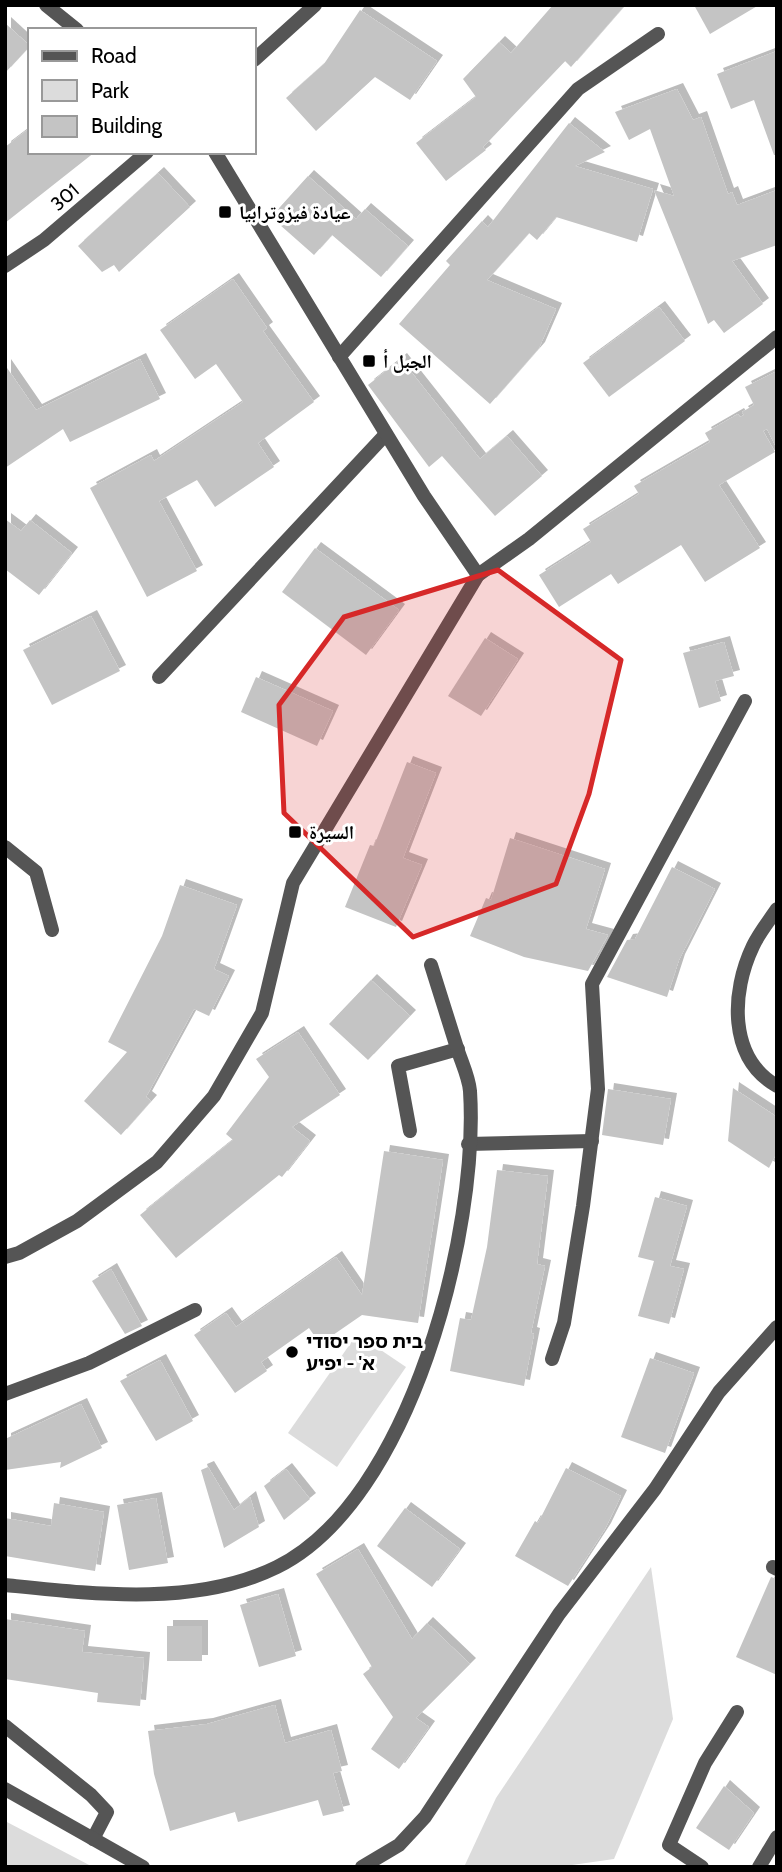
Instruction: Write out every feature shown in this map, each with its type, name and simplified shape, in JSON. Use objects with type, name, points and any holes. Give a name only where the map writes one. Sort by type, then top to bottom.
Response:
[{"type":"street","points":[[46,5],[75,28]]},
{"type":"street","points":[[256,58],[315,5]]},
{"type":"street","points":[[339,356],[578,89],[658,34]]},
{"type":"street","name":"301","points":[[5,266],[44,240],[145,154]]},
{"type":"street","points":[[216,154],[424,496],[478,575]]},
{"type":"street","points":[[5,1257],[19,1253],[77,1222],[157,1162],[214,1096],[261,1013],[293,883],[478,575],[529,538],[777,337]]},
{"type":"street","points":[[159,677],[386,434]]},
{"type":"street","points":[[552,1359],[564,1323],[592,1141],[597,1089],[592,984],[745,701]]},
{"type":"street","points":[[5,847],[36,872],[52,930]]},
{"type":"street","points":[[777,909],[752,946],[736,1004],[742,1044],[760,1077],[777,1086]]},
{"type":"street","points":[[5,1585],[58,1591],[194,1591],[237,1583],[278,1567],[314,1542],[358,1495],[386,1453],[429,1355],[447,1297],[464,1191],[470,1089],[431,965]]},
{"type":"street","points":[[411,1131],[398,1066],[458,1049]]},
{"type":"street","points":[[468,1144],[592,1141]]},
{"type":"street","points":[[5,1394],[89,1363],[195,1311]]},
{"type":"street","points":[[362,1867],[399,1845],[425,1817],[559,1614],[655,1489],[719,1392],[777,1327]]},
{"type":"street","points":[[702,1867],[669,1844],[705,1763],[737,1712]]},
{"type":"street","points":[[5,1726],[91,1795],[107,1812],[93,1839]]},
{"type":"street","points":[[5,1789],[143,1867]]},
{"type":"street","points":[[759,1867],[777,1837]]},
{"type":"highlighted area","points":[[498,570],[621,660],[589,794],[556,884],[413,937],[284,813],[279,705],[344,617]]},
{"type":"green space","points":[[357,1334],[406,1367],[337,1467],[288,1433]]},
{"type":"green space","points":[[651,1567],[673,1719],[614,1859],[558,1867],[464,1867],[496,1798]]},
{"type":"green space","points":[[5,1821],[93,1867],[5,1867]]},
{"type":"building","points":[[553,5],[625,5],[571,67],[565,61],[483,147],[486,150],[446,181],[416,143],[476,97],[463,79],[499,42],[511,53]]},
{"type":"building","points":[[694,5],[759,5],[710,34]]},
{"type":"building","points":[[360,10],[437,61],[410,100],[375,77],[316,131],[286,98],[324,64]]},
{"type":"building","points":[[5,23],[28,44],[28,48],[5,73]]},
{"type":"building","points":[[777,51],[777,155],[774,155],[754,100],[731,109],[717,74]]},
{"type":"building","points":[[677,89],[693,120],[701,117],[728,194],[732,192],[737,205],[777,190],[777,245],[732,261],[763,304],[724,333],[714,320],[708,324],[654,190],[674,196],[650,129],[629,140],[615,112]]},
{"type":"building","points":[[569,123],[605,152],[575,166],[653,189],[637,242],[556,217],[537,240],[529,233],[487,280],[556,309],[539,348],[490,404],[399,324],[450,265],[446,261],[482,221],[488,227]]},
{"type":"building","points":[[28,130],[28,154],[92,154],[5,223],[5,147]]},
{"type":"building","points":[[158,173],[190,207],[119,272],[114,265],[102,272],[78,246]]},
{"type":"building","points":[[308,176],[356,219],[365,209],[408,246],[381,277],[332,235],[314,255],[271,217]]},
{"type":"building","points":[[233,279],[267,328],[263,331],[314,402],[258,443],[274,467],[215,507],[197,480],[159,501],[197,571],[147,597],[90,488],[151,455],[154,461],[243,402],[216,364],[195,379],[160,330]]},
{"type":"building","points":[[659,307],[685,341],[609,397],[583,363]]},
{"type":"building","points":[[140,359],[160,399],[70,442],[63,429],[5,468],[5,365],[36,410]]},
{"type":"building","points":[[401,359],[480,459],[507,436],[542,476],[495,516],[442,456],[429,467],[368,385]]},
{"type":"building","points":[[777,371],[777,449],[767,429],[763,431],[775,452],[719,485],[760,548],[705,582],[681,545],[618,584],[611,574],[559,607],[539,575],[591,542],[583,529],[639,494],[634,486],[710,442],[705,433],[738,414],[740,417],[744,415],[742,412],[754,405],[745,387]]},
{"type":"building","points":[[5,519],[21,531],[30,520],[72,553],[39,595],[5,569]]},
{"type":"building","points":[[315,548],[399,610],[366,655],[282,592]]},
{"type":"building","points":[[91,616],[120,671],[52,705],[23,650]]},
{"type":"building","points":[[485,638],[518,659],[481,716],[448,696]]},
{"type":"building","points":[[724,642],[734,676],[715,681],[721,701],[699,708],[683,653]]},
{"type":"building","points":[[256,677],[333,711],[317,746],[241,712]]},
{"type":"building","points":[[407,762],[436,773],[403,858],[422,865],[396,927],[345,907],[370,845],[374,846]]},
{"type":"building","points":[[510,838],[605,869],[586,929],[608,935],[588,971],[524,957],[470,936],[486,898],[491,900]]},
{"type":"building","points":[[672,867],[715,889],[679,960],[667,997],[607,977],[627,940],[635,939]]},
{"type":"building","points":[[180,885],[237,905],[214,969],[229,976],[209,1016],[194,1009],[146,1097],[151,1101],[121,1135],[84,1101],[127,1052],[108,1042],[162,936]]},
{"type":"building","points":[[371,980],[410,1016],[368,1060],[329,1024]]},
{"type":"building","points":[[298,1032],[340,1095],[292,1127],[310,1141],[282,1177],[279,1175],[176,1258],[140,1215],[233,1140],[226,1134],[269,1077],[256,1059]]},
{"type":"building","points":[[733,1088],[777,1117],[777,1152],[769,1168],[728,1141]]},
{"type":"building","points":[[608,1089],[671,1099],[663,1145],[602,1135]]},
{"type":"building","points":[[384,1151],[443,1160],[418,1323],[362,1315],[320,1344],[309,1328],[261,1362],[267,1371],[235,1393],[194,1335],[226,1313],[236,1327],[336,1257],[362,1295]]},
{"type":"building","points":[[497,1170],[548,1176],[537,1264],[545,1266],[531,1333],[534,1334],[524,1386],[450,1371],[460,1318],[471,1320],[487,1247]]},
{"type":"building","points":[[655,1197],[687,1206],[670,1266],[684,1269],[669,1324],[638,1316],[654,1261],[638,1257]]},
{"type":"building","points":[[111,1269],[142,1326],[125,1334],[92,1281]]},
{"type":"building","points":[[650,1358],[694,1373],[665,1453],[621,1437]]},
{"type":"building","points":[[160,1360],[193,1421],[156,1441],[120,1381]]},
{"type":"building","points":[[81,1404],[102,1448],[60,1468],[61,1462],[5,1470],[5,1439]]},
{"type":"building","points":[[208,1467],[234,1510],[250,1497],[259,1527],[224,1548],[201,1470]]},
{"type":"building","points":[[566,1468],[621,1496],[605,1529],[568,1586],[515,1556],[535,1521],[538,1523]]},
{"type":"building","points":[[286,1469],[310,1499],[284,1520],[264,1486]]},
{"type":"building","points":[[156,1498],[168,1563],[129,1570],[117,1505]]},
{"type":"building","points":[[54,1503],[104,1512],[95,1571],[5,1556],[5,1518],[51,1526]]},
{"type":"building","points":[[405,1508],[460,1549],[432,1587],[377,1546]]},
{"type":"building","points":[[358,1549],[412,1639],[427,1623],[470,1664],[416,1718],[429,1727],[399,1769],[371,1749],[393,1717],[363,1674],[372,1667],[316,1574]]},
{"type":"building","points":[[771,1577],[777,1579],[777,1675],[736,1657]]},
{"type":"building","points":[[278,1594],[296,1656],[259,1667],[240,1605]]},
{"type":"building","points":[[5,1619],[85,1631],[82,1652],[144,1658],[140,1706],[97,1702],[98,1693],[5,1679]]},
{"type":"building","points":[[167,1626],[202,1626],[202,1661],[167,1661]]},
{"type":"building","points":[[275,1705],[285,1743],[331,1730],[342,1771],[333,1773],[344,1811],[323,1816],[318,1800],[238,1822],[235,1812],[170,1831],[154,1774],[148,1731],[207,1724]]},
{"type":"building","points":[[724,1786],[754,1813],[729,1850],[696,1828]]},
{"type":"place","name":"عيادة فيزوترابيا","points":[[225,212]]},
{"type":"place","name":"الجبل أ","points":[[369,361]]},
{"type":"place","name":"السيرة","points":[[295,832]]},
{"type":"place","name":"בית ספר יסודי א' - יפיע","points":[[292,1352]]}]
